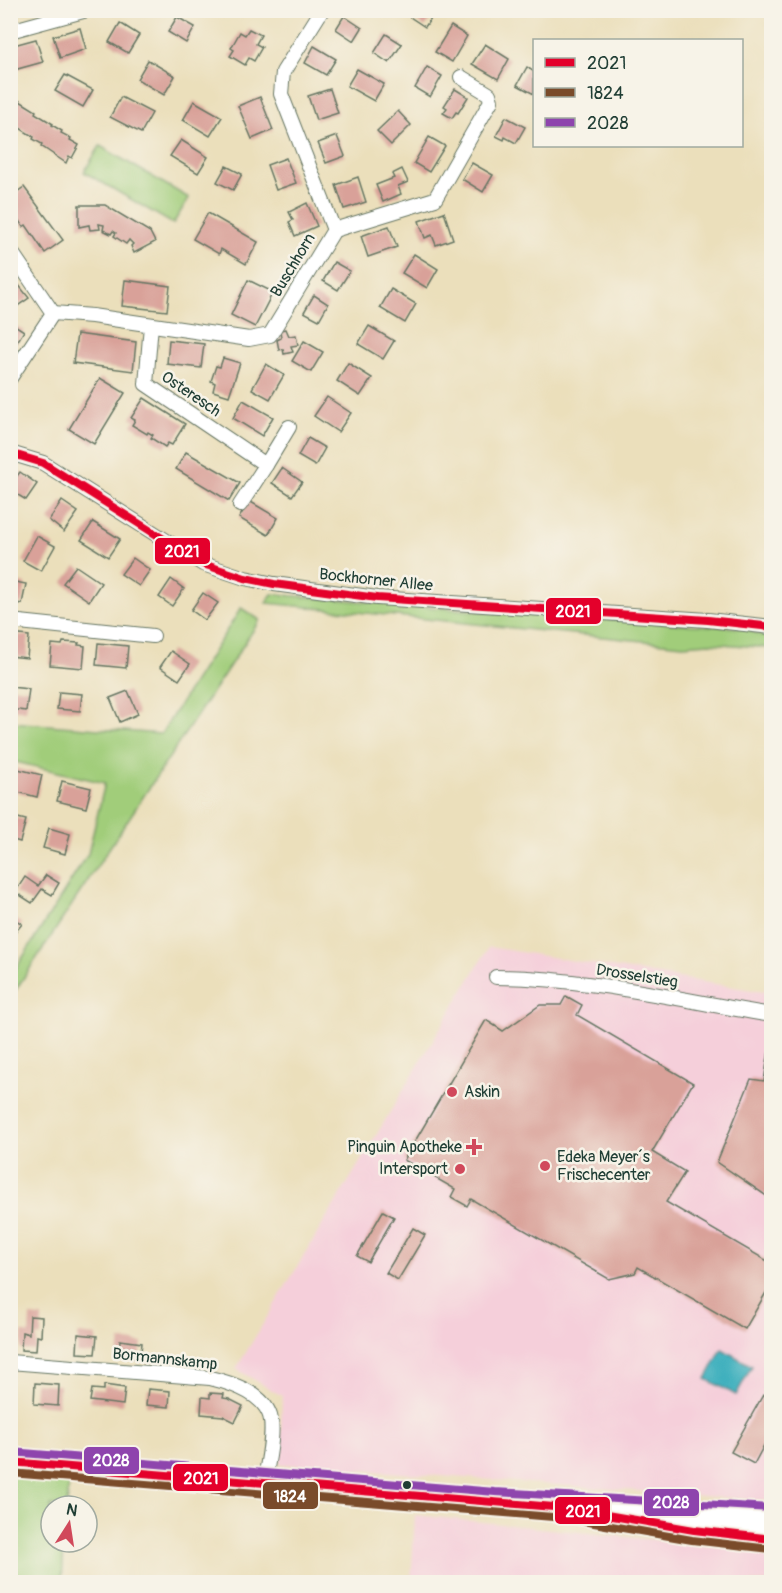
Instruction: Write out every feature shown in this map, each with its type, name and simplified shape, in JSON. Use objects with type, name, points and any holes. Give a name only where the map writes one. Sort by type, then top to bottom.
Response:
[{"type":"main road","points":[[10,1462],[566,1508],[699,1513],[771,1519]]},
{"type":"main road","points":[[566,1508],[694,1530],[771,1539]]},
{"type":"street","points":[[10,32],[87,10]]},
{"type":"street","name":"Buschhorn","points":[[53,313],[92,316],[249,339],[270,335],[334,230],[281,94],[283,72],[322,10]]},
{"type":"street","points":[[334,230],[435,199],[491,101],[489,94],[461,77]]},
{"type":"street","points":[[10,250],[53,313],[10,378]]},
{"type":"street","name":"Osteresch","points":[[151,325],[146,384],[266,465]]},
{"type":"street","points":[[240,505],[289,427]]},
{"type":"street","name":"Bockhorner Allee","points":[[10,453],[43,463],[203,564],[245,578],[377,598],[708,620],[771,627]]},
{"type":"street","points":[[10,621],[153,636]]},
{"type":"street","name":"Drosselstieg","points":[[496,977],[573,982],[771,1015]]},
{"type":"street","name":"Bormannskamp","points":[[10,1362],[210,1378],[230,1382],[261,1400],[270,1415],[271,1431],[264,1484]]},
{"type":"shaded area","points":[[489,947],[764,992],[771,973],[771,1501],[280,1464],[282,1396],[236,1369]]},
{"type":"shaded area","points":[[415,1515],[771,1552],[771,1582],[411,1582]]},
{"type":"green space","points":[[100,146],[189,198],[173,224],[84,172]]},
{"type":"green space","points":[[272,594],[502,613],[743,628],[771,639],[771,648],[709,643],[683,645],[266,603]]},
{"type":"green space","points":[[241,608],[260,620],[11,994],[11,976],[88,854],[105,783],[11,761],[11,722],[161,734]]},
{"type":"green space","points":[[11,1475],[69,1481],[68,1494],[39,1494],[39,1554],[63,1554],[62,1582],[11,1582]]},
{"type":"water","points":[[722,1349],[752,1366],[736,1395],[706,1379]]},
{"type":"building","points":[[410,10],[433,10],[435,12],[425,27],[407,15]]},
{"type":"building","points":[[344,16],[362,28],[354,41],[336,29]]},
{"type":"building","points":[[177,17],[195,27],[186,43],[168,32]]},
{"type":"building","points":[[120,23],[139,35],[128,53],[109,42]]},
{"type":"building","points":[[451,26],[467,36],[452,62],[435,52]]},
{"type":"building","points":[[80,28],[86,49],[60,58],[53,36]]},
{"type":"building","points":[[249,29],[261,35],[256,44],[262,47],[254,61],[249,58],[245,65],[230,56],[234,50],[231,48],[240,32],[245,35]]},
{"type":"building","points":[[386,34],[402,44],[389,63],[374,53]]},
{"type":"building","points":[[36,39],[43,62],[14,70],[10,59],[10,46]]},
{"type":"building","points":[[485,44],[509,59],[498,79],[472,64]]},
{"type":"building","points":[[314,46],[336,59],[326,75],[305,63]]},
{"type":"building","points":[[148,60],[175,76],[164,95],[137,79]]},
{"type":"building","points":[[427,67],[442,76],[430,97],[415,88]]},
{"type":"building","points":[[527,67],[533,71],[533,93],[517,85]]},
{"type":"building","points":[[357,69],[384,84],[374,101],[347,86]]},
{"type":"building","points":[[65,75],[93,90],[83,107],[55,91]]},
{"type":"building","points":[[330,89],[338,113],[316,120],[308,96]]},
{"type":"building","points":[[455,89],[468,97],[452,118],[443,113],[447,108],[444,106]]},
{"type":"building","points":[[121,97],[152,113],[141,133],[110,117]]},
{"type":"building","points":[[260,97],[273,130],[252,139],[238,106]]},
{"type":"building","points":[[15,98],[36,111],[35,113],[79,145],[72,158],[69,156],[66,163],[10,120],[10,106]]},
{"type":"building","points":[[194,101],[222,117],[210,136],[183,120]]},
{"type":"building","points":[[398,111],[411,125],[391,145],[377,131]]},
{"type":"building","points":[[506,117],[525,127],[516,143],[505,137],[504,140],[496,136]]},
{"type":"building","points":[[337,136],[345,156],[326,163],[318,143]]},
{"type":"building","points":[[429,137],[445,146],[429,172],[414,163]]},
{"type":"building","points":[[181,140],[208,157],[198,173],[170,156]]},
{"type":"building","points":[[286,158],[296,183],[276,190],[267,165]]},
{"type":"building","points":[[472,163],[493,175],[483,192],[462,179]]},
{"type":"building","points":[[226,166],[242,174],[233,190],[217,182]]},
{"type":"building","points":[[402,169],[408,182],[398,186],[401,194],[383,202],[376,185],[394,178],[392,174]]},
{"type":"building","points":[[358,177],[366,202],[344,209],[336,185]]},
{"type":"building","points":[[24,187],[63,240],[45,253],[26,225],[23,227],[10,207],[10,197]]},
{"type":"building","points":[[307,203],[317,226],[295,236],[289,222],[293,220],[289,212]]},
{"type":"building","points":[[79,205],[105,205],[150,232],[155,242],[134,253],[131,246],[133,244],[129,240],[126,244],[114,236],[116,233],[113,231],[111,234],[103,230],[104,225],[99,224],[100,229],[90,230],[89,225],[79,227]]},
{"type":"building","points":[[444,212],[453,239],[436,245],[432,235],[425,238],[419,221]]},
{"type":"building","points":[[208,213],[258,242],[246,264],[221,249],[219,254],[193,239]]},
{"type":"building","points":[[389,226],[397,247],[368,257],[361,236]]},
{"type":"building","points":[[414,254],[438,269],[427,288],[402,273]]},
{"type":"building","points":[[334,262],[350,271],[338,290],[323,281]]},
{"type":"building","points":[[10,274],[29,298],[10,311]]},
{"type":"building","points":[[125,280],[170,286],[167,311],[122,306]]},
{"type":"building","points":[[248,280],[273,292],[255,327],[231,315]]},
{"type":"building","points":[[391,289],[416,304],[405,323],[380,308]]},
{"type":"building","points":[[314,295],[328,304],[319,320],[304,312]]},
{"type":"building","points":[[10,322],[24,331],[10,353]]},
{"type":"building","points":[[369,326],[394,341],[383,359],[358,344]]},
{"type":"building","points":[[286,329],[289,336],[296,335],[298,345],[291,346],[293,352],[284,354],[283,349],[279,350],[277,340],[281,338],[280,330]]},
{"type":"building","points":[[77,334],[136,342],[133,371],[73,363]]},
{"type":"building","points":[[169,340],[204,344],[201,368],[167,364]]},
{"type":"building","points":[[304,341],[323,352],[311,372],[292,361]]},
{"type":"building","points":[[223,358],[240,363],[229,396],[213,391],[215,383],[211,381],[216,366],[220,367]]},
{"type":"building","points":[[348,363],[372,378],[360,396],[337,381]]},
{"type":"building","points":[[266,364],[284,375],[270,399],[252,389]]},
{"type":"building","points":[[100,378],[125,393],[94,444],[69,429]]},
{"type":"building","points":[[327,397],[351,413],[338,432],[314,416]]},
{"type":"building","points":[[144,398],[185,424],[172,445],[168,443],[165,447],[151,438],[153,435],[132,425],[135,420],[131,418]]},
{"type":"building","points":[[243,400],[273,417],[262,436],[233,418]]},
{"type":"building","points":[[308,438],[325,448],[315,466],[298,456]]},
{"type":"building","points":[[186,452],[240,483],[229,501],[176,469]]},
{"type":"building","points":[[282,468],[302,482],[292,496],[272,483]]},
{"type":"building","points":[[20,472],[37,484],[26,500],[10,490],[10,485]]},
{"type":"building","points":[[62,501],[78,512],[64,532],[49,520]]},
{"type":"building","points":[[249,501],[278,518],[268,535],[239,518]]},
{"type":"building","points":[[93,522],[120,539],[108,557],[81,540]]},
{"type":"building","points":[[37,536],[55,546],[41,571],[23,561]]},
{"type":"building","points":[[133,558],[150,570],[139,586],[121,574]]},
{"type":"building","points":[[76,566],[101,583],[89,601],[63,583]]},
{"type":"building","points":[[171,579],[184,589],[172,606],[159,597]]},
{"type":"building","points":[[10,581],[26,584],[22,604],[10,602]]},
{"type":"building","points":[[203,593],[218,603],[205,620],[191,610]]},
{"type":"building","points":[[10,634],[29,636],[27,658],[10,656]]},
{"type":"building","points":[[63,642],[79,643],[78,645],[85,646],[83,668],[50,665],[52,644],[62,645]]},
{"type":"building","points":[[98,643],[128,646],[126,668],[96,665]]},
{"type":"building","points":[[171,651],[190,664],[179,680],[160,667]]},
{"type":"building","points":[[10,687],[29,689],[26,711],[10,709]]},
{"type":"building","points":[[128,691],[138,714],[120,722],[110,698]]},
{"type":"building","points":[[59,692],[82,694],[80,711],[57,709]]},
{"type":"building","points":[[10,767],[42,775],[37,797],[10,790]]},
{"type":"building","points":[[62,781],[91,788],[86,808],[57,801]]},
{"type":"building","points":[[10,816],[26,820],[20,842],[10,839]]},
{"type":"building","points":[[49,828],[70,834],[65,854],[43,848]]},
{"type":"building","points":[[46,875],[59,883],[52,895],[42,889],[32,903],[15,892],[25,877],[38,886]]},
{"type":"building","points":[[10,916],[22,924],[10,939]]},
{"type":"building","name":"Edeka Meyer´s Frischecenter","points":[[566,996],[582,1005],[577,1015],[693,1083],[652,1152],[685,1172],[666,1202],[771,1263],[771,1284],[745,1329],[638,1267],[635,1273],[609,1279],[471,1199],[467,1206],[451,1197],[455,1189],[404,1160],[486,1020],[503,1031],[540,1005],[561,1005]]},
{"type":"building","points":[[770,1044],[771,1199],[717,1162],[751,1079],[764,1081]]},
{"type":"building","points":[[383,1211],[394,1217],[368,1262],[357,1256]]},
{"type":"building","points":[[413,1228],[425,1235],[398,1280],[386,1273]]},
{"type":"building","points":[[30,1316],[42,1317],[41,1337],[37,1336],[36,1351],[21,1350],[22,1332],[29,1334]]},
{"type":"building","points":[[78,1334],[97,1336],[95,1354],[77,1353]]},
{"type":"building","points":[[120,1340],[142,1343],[140,1359],[118,1356]]},
{"type":"building","points":[[35,1383],[59,1385],[58,1406],[34,1404]]},
{"type":"building","points":[[104,1385],[125,1388],[123,1405],[90,1401],[92,1389],[104,1390]]},
{"type":"building","points":[[148,1389],[170,1391],[169,1407],[146,1405]]},
{"type":"building","points":[[771,1389],[771,1432],[754,1464],[731,1452],[763,1395],[767,1397]]},
{"type":"building","points":[[210,1393],[224,1394],[223,1398],[243,1406],[235,1422],[223,1416],[201,1414],[202,1397],[210,1398]]},
{"type":"transit line","name":"2021","points":[[10,453],[43,463],[203,564],[245,578],[377,598],[708,620],[772,627]]},
{"type":"transit line","name":"2028","points":[[11,1452],[495,1492],[772,1508]]},
{"type":"transit line","name":"2021","points":[[10,1462],[566,1508],[694,1530],[772,1539]]},
{"type":"transit line","name":"1824","points":[[10,1473],[565,1518],[692,1540],[771,1549]]},
{"type":"place","name":"Askin","points":[[452,1092]]},
{"type":"place","name":"Pinguin Apotheke","points":[[474,1147]]},
{"type":"place","name":"Edeka Meyer´s Frischecenter","points":[[545,1166]]},
{"type":"place","name":"Intersport","points":[[460,1169]]}]
